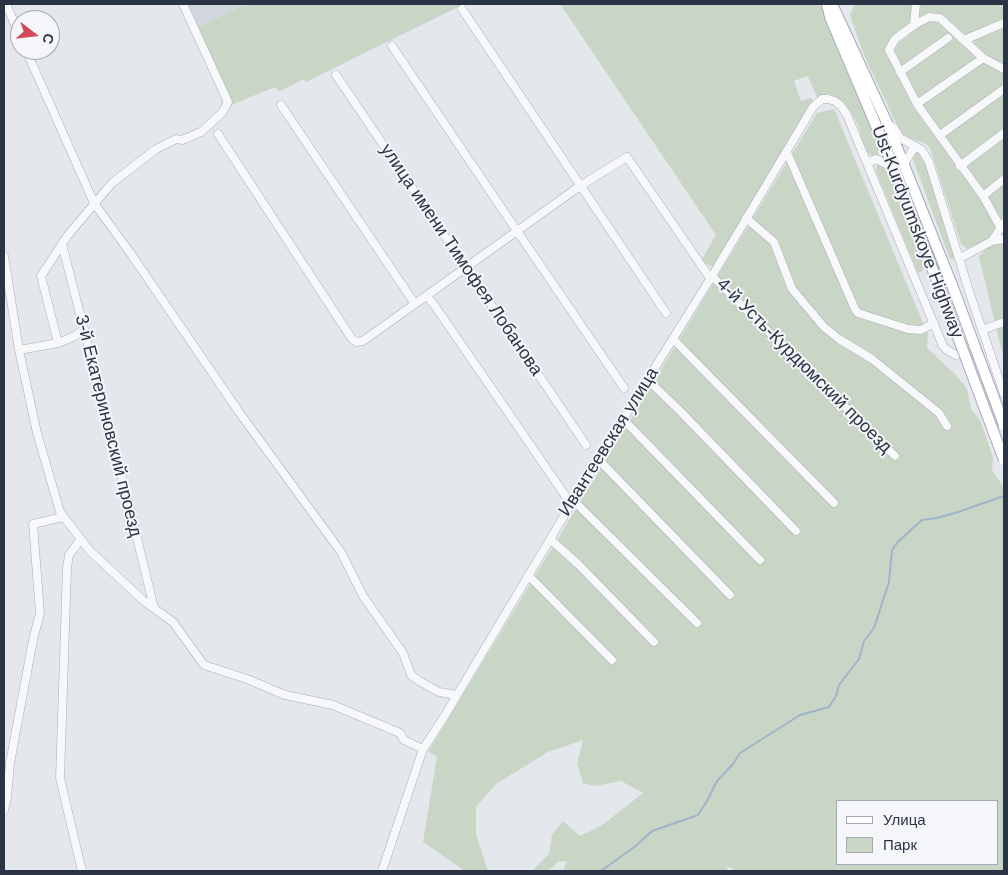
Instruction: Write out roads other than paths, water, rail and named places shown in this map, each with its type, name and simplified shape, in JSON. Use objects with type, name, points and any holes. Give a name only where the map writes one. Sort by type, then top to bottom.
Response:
[{"type":"main road","name":"Ust-Kurdyumskoye Highway","points":[[827,4],[830,17],[894,168],[1004,460]]},
{"type":"main road","name":"Ust-Kurdyumskoye Highway","points":[[832,4],[904,164],[952,285],[1004,425]]},
{"type":"street","points":[[58,343],[41,276],[62,244],[112,183],[156,149],[176,139],[182,140],[201,132],[222,113],[228,102],[183,4]]},
{"type":"street","points":[[914,25],[916,4]]},
{"type":"street","points":[[462,9],[666,313]]},
{"type":"street","points":[[992,240],[1002,225],[917,104],[889,50],[895,39],[914,25],[929,17],[940,18],[983,58],[1004,69]]},
{"type":"street","points":[[964,40],[1004,23]]},
{"type":"street","points":[[900,72],[948,38]]},
{"type":"street","points":[[392,46],[624,388]]},
{"type":"street","points":[[917,104],[983,58]]},
{"type":"street","points":[[30,60],[94,203],[131,254],[238,412],[340,552],[363,596],[403,653],[412,675],[439,692],[457,695]]},
{"type":"street","name":"улица имени Тимофея Лобанова","points":[[336,75],[586,445]]},
{"type":"street","points":[[940,135],[1004,89]]},
{"type":"street","name":"Ивантеевская улица","points":[[382,871],[423,749],[813,107],[822,99],[835,101],[841,106],[867,163]]},
{"type":"street","points":[[281,105],[414,304]]},
{"type":"street","points":[[888,125],[894,128],[900,138],[922,150],[929,162],[982,330],[985,350],[1004,394]]},
{"type":"street","points":[[960,166],[1004,133]]},
{"type":"street","points":[[218,134],[352,339],[357,342],[363,341],[580,186]]},
{"type":"street","points":[[881,137],[880,157],[867,163],[943,346],[956,356]]},
{"type":"street","points":[[904,164],[912,151],[917,147]]},
{"type":"street","points":[[787,152],[858,313],[908,330],[921,330],[934,323]]},
{"type":"street","name":"4-й Усть-Курдюмский проезд","points":[[580,186],[627,157],[711,277],[895,456]]},
{"type":"street","points":[[876,159],[894,168]]},
{"type":"street","points":[[983,196],[1004,179]]},
{"type":"street","points":[[746,218],[774,242],[792,289],[824,327],[878,364],[939,413],[947,426]]},
{"type":"street","points":[[960,258],[992,240],[1004,239]]},
{"type":"street","name":"3-й Екатериновский проезд","points":[[62,244],[154,608]]},
{"type":"street","points":[[4,256],[37,433],[60,512],[90,551],[154,608],[173,622],[204,665],[285,695],[332,705],[400,733],[404,740],[423,749]]},
{"type":"street","points":[[427,296],[436,306],[572,502],[697,623]]},
{"type":"street","points":[[982,330],[1004,322]]},
{"type":"street","points":[[20,350],[58,343],[75,336],[84,329]]},
{"type":"street","points":[[673,339],[834,503]]},
{"type":"street","points":[[647,379],[796,531]]},
{"type":"street","points":[[623,419],[760,560]]},
{"type":"street","points":[[598,459],[730,594]]},
{"type":"street","points":[[4,810],[10,763],[33,640],[40,613],[32,524],[64,517]]},
{"type":"street","points":[[81,539],[69,555],[67,568],[60,778],[82,871]]},
{"type":"street","points":[[550,539],[579,565],[654,642]]},
{"type":"street","points":[[528,575],[612,660]]},
{"type":"waterway","points":[[601,871],[637,845],[652,831],[698,815],[717,781],[733,764],[740,753],[800,715],[829,707],[836,696],[839,685],[859,659],[864,641],[874,628],[889,582],[892,550],[913,528],[922,520],[958,512],[1004,496]]}]
